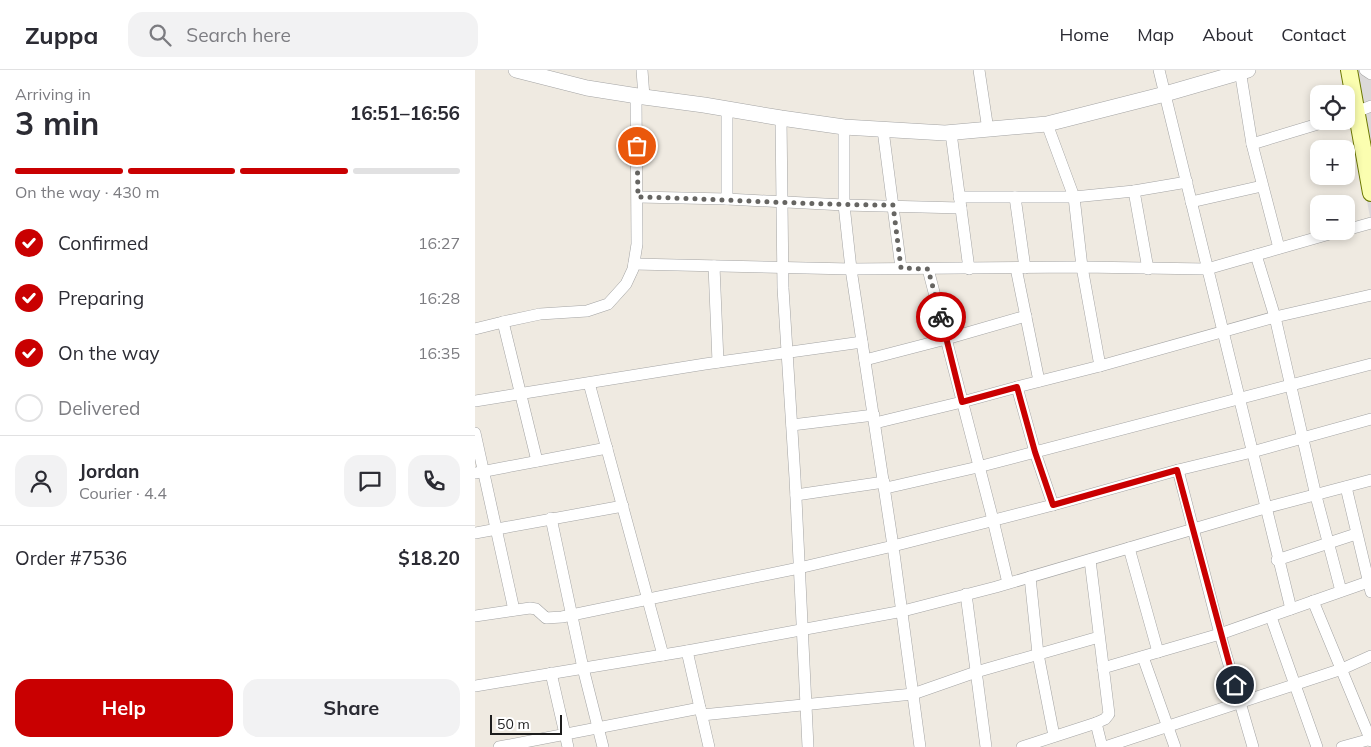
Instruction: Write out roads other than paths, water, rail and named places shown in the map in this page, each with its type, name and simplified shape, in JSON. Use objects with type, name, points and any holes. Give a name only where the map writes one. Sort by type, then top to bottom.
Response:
[{"type":"main road","points":[[1349,70],[1350,85]]},
{"type":"main road","points":[[1355,122],[1367,148],[1371,193]]},
{"type":"street","points":[[516,70],[587,88],[781,118],[844,127],[951,133],[1047,124],[1165,94],[1243,71],[1252,144],[1279,248]]},
{"type":"street","points":[[475,329],[541,314],[587,311],[603,306],[612,300],[622,289],[631,275],[637,244],[642,70]]},
{"type":"street","points":[[979,70],[988,130]]},
{"type":"street","points":[[1159,70],[1240,398],[1277,560],[1291,609]]},
{"type":"street","points":[[1365,70],[1371,74]]},
{"type":"street","points":[[1355,112],[1371,106]]},
{"type":"street","points":[[727,109],[727,199]]},
{"type":"street","points":[[781,118],[783,267],[808,747]]},
{"type":"street","points":[[1047,124],[1074,196],[1082,268],[1100,366]]},
{"type":"street","points":[[1252,144],[1310,126]]},
{"type":"street","points":[[844,127],[844,205],[851,269],[885,485],[921,747]]},
{"type":"street","points":[[883,130],[901,268]]},
{"type":"street","points":[[951,133],[969,268]]},
{"type":"street","points":[[638,197],[844,205],[893,205],[960,203],[1015,197],[1074,196],[1187,182]]},
{"type":"street","points":[[1191,202],[1262,186]]},
{"type":"street","points":[[1134,190],[1148,269]]},
{"type":"street","points":[[1015,197],[1020,268],[1026,316],[1039,381]]},
{"type":"street","points":[[1355,227],[1371,223]]},
{"type":"street","points":[[634,264],[851,269],[1207,269],[1310,239]]},
{"type":"street","points":[[1256,255],[1275,317],[1302,438],[1341,591]]},
{"type":"street","points":[[714,266],[718,362]]},
{"type":"street","points":[[928,269],[1008,583]]},
{"type":"street","points":[[792,426],[875,419],[962,402],[1223,333],[1275,317],[1371,294]]},
{"type":"street","points":[[865,360],[1026,316]]},
{"type":"street","points":[[503,322],[537,461]]},
{"type":"street","points":[[475,401],[718,362],[862,342]]},
{"type":"street","points":[[796,495],[885,485],[978,467],[1371,364]]},
{"type":"street","points":[[589,382],[663,655]]},
{"type":"street","points":[[1017,387],[1035,452],[1053,505]]},
{"type":"street","points":[[475,616],[533,608],[544,617],[572,615],[799,568],[1053,505],[1371,419]]},
{"type":"street","points":[[475,433],[479,472],[496,528],[514,610]]},
{"type":"street","points":[[479,472],[607,448]]},
{"type":"street","points":[[1177,470],[1220,634],[1253,747]]},
{"type":"street","points":[[475,686],[687,651],[903,611],[1090,560],[1265,508],[1371,480]]},
{"type":"street","points":[[1103,668],[1220,634],[1341,591],[1369,587],[1345,487]]},
{"type":"street","points":[[475,533],[623,506]]},
{"type":"street","points":[[551,518],[583,668],[603,747]]},
{"type":"street","points":[[1277,560],[1356,534]]},
{"type":"street","points":[[1129,548],[1158,652]]},
{"type":"street","points":[[1022,747],[1105,720],[1109,714],[1090,560]]},
{"type":"street","points":[[1030,577],[1038,654],[1054,736]]},
{"type":"street","points":[[966,594],[986,747]]},
{"type":"street","points":[[1313,601],[1371,740],[1342,747]]},
{"type":"street","points":[[1271,617],[1317,747]]},
{"type":"street","points":[[499,747],[598,727],[701,711],[913,694],[976,672],[1099,637]]},
{"type":"street","points":[[687,651],[709,747]]},
{"type":"street","points":[[1096,723],[1103,747],[1342,669],[1371,656]]},
{"type":"street","points":[[1143,657],[1175,747]]},
{"type":"street","points":[[551,674],[568,747]]}]
